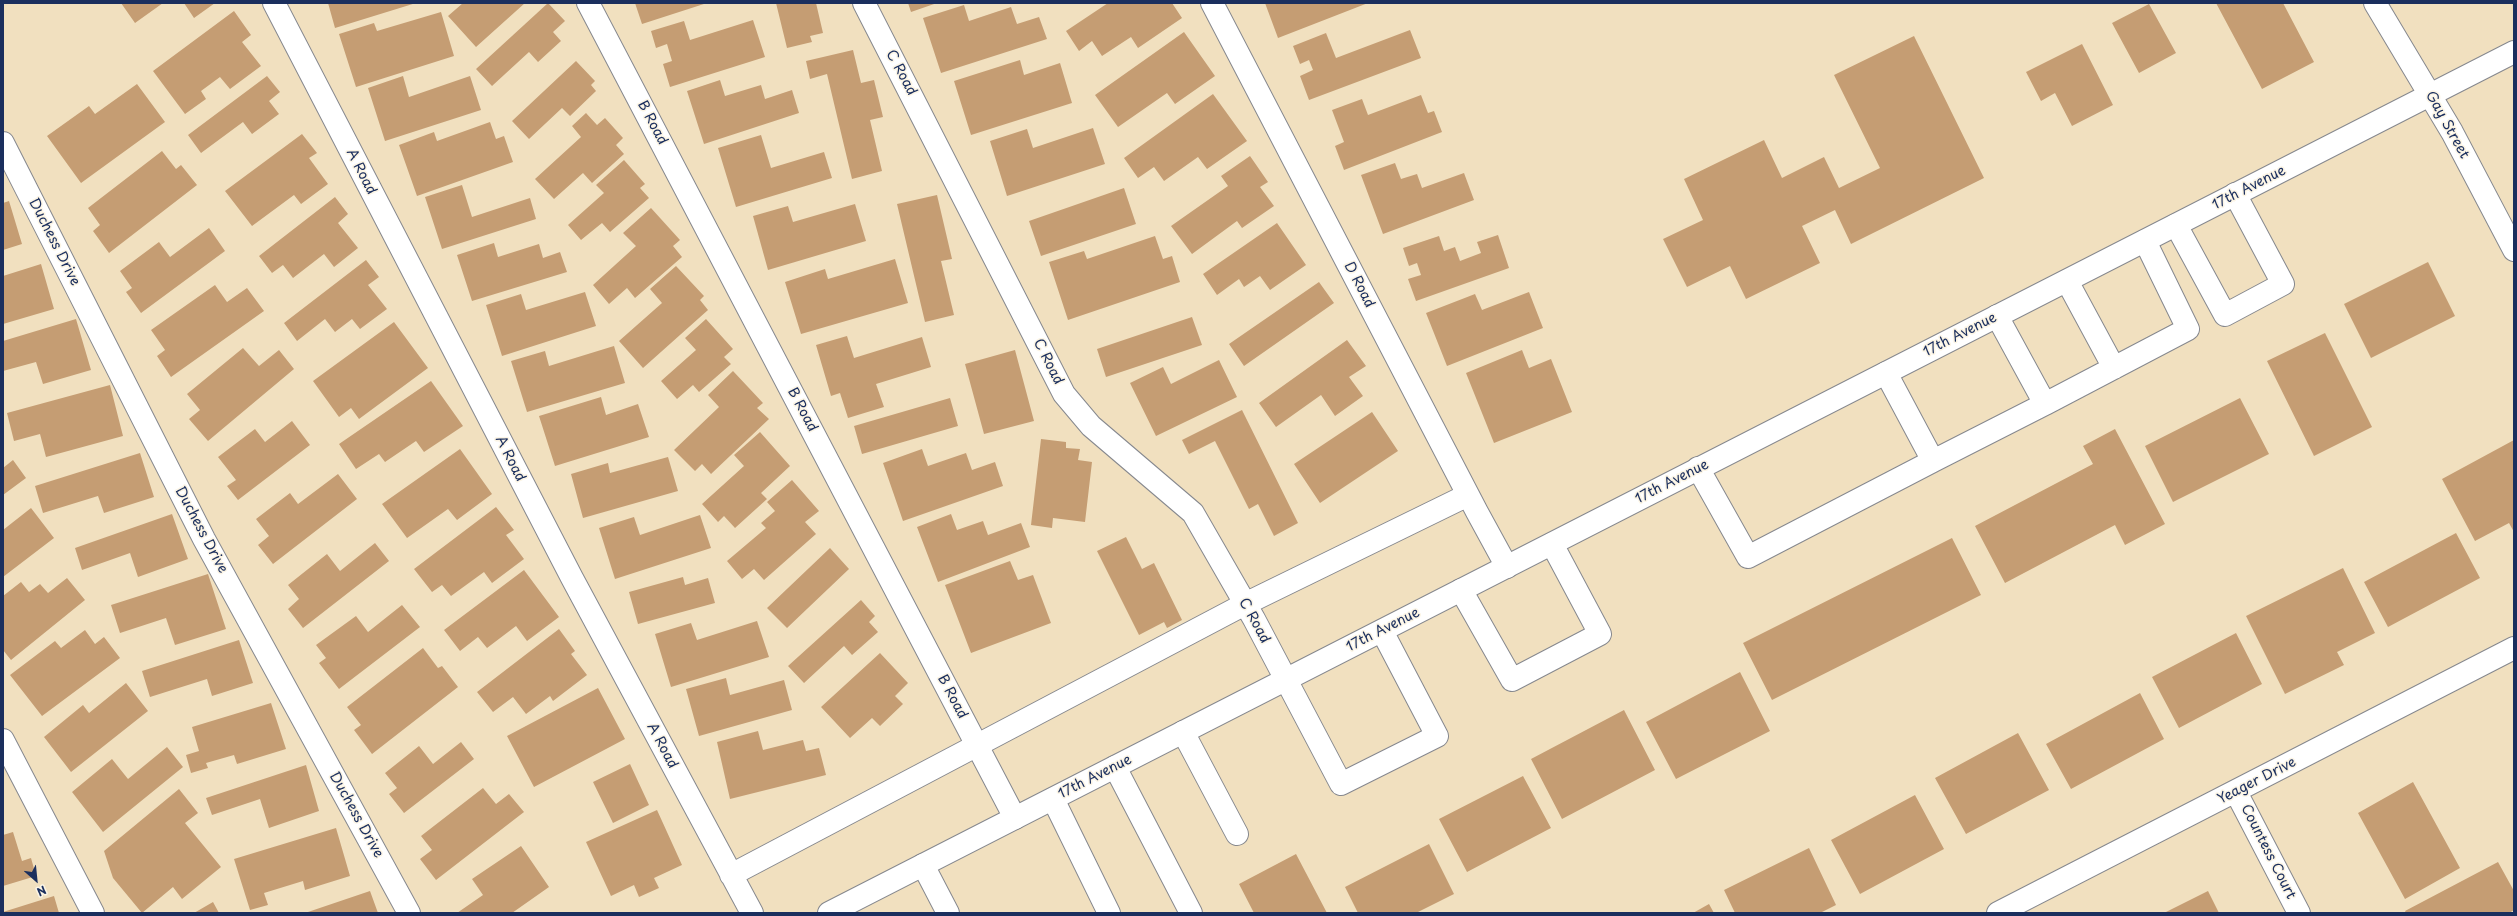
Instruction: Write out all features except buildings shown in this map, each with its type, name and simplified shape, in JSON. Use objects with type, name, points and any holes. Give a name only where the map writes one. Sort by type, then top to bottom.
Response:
[{"type":"street","name":"A Road","points":[[274,3],[572,578],[752,913]]},
{"type":"street","name":"B Road","points":[[588,3],[1015,818]]},
{"type":"street","name":"C Road","points":[[864,3],[1064,394],[1091,426],[1193,513],[1245,604],[1341,784],[1437,736],[1382,631]]},
{"type":"street","name":"D Road","points":[[1212,3],[1507,567]]},
{"type":"street","name":"Gay Street","points":[[2375,3],[2430,95],[2514,250]]},
{"type":"street","name":"17th Avenue","points":[[829,913],[2514,52]]},
{"type":"street","name":"Duchess Drive","points":[[3,142],[204,539],[409,913]]},
{"type":"street","points":[[2176,225],[2225,315],[2283,284],[2235,194]]},
{"type":"street","points":[[1698,468],[1748,557],[2188,329],[2145,241]]},
{"type":"street","points":[[2067,281],[2114,368]]},
{"type":"street","points":[[1997,316],[2045,404]]},
{"type":"street","points":[[1886,373],[1933,461]]},
{"type":"street","points":[[731,875],[978,747],[1245,604],[1468,495]]},
{"type":"street","points":[[1461,590],[1512,680],[1600,634],[1552,544]]},
{"type":"street","name":"Yeager Drive","points":[[1998,913],[2514,648]]},
{"type":"street","points":[[1183,732],[1237,834]]},
{"type":"street","points":[[3,740],[93,913]]},
{"type":"street","points":[[1115,767],[1192,913]]},
{"type":"street","name":"Countess Court","points":[[2236,792],[2299,913]]},
{"type":"street","points":[[1053,799],[1109,913]]},
{"type":"street","points":[[923,865],[948,913]]}]
